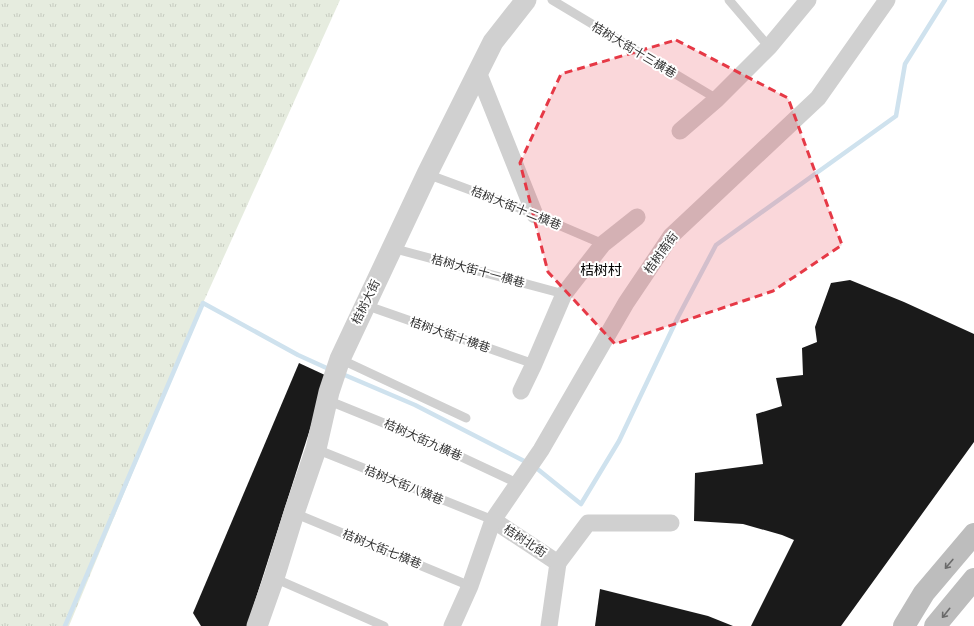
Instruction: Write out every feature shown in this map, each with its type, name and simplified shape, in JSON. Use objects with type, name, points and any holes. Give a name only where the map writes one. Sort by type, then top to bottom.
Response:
[{"type":"main road","points":[[904,626],[924,594],[974,534]]},
{"type":"main road","points":[[935,626],[974,579]]},
{"type":"street","name":"桔树大街","points":[[257,626],[316,449],[328,396],[340,359],[427,174],[493,42],[526,0]]},
{"type":"street","points":[[680,131],[717,99],[769,47],[808,0]]},
{"type":"street","name":"桔树南街","points":[[493,520],[541,450],[626,304],[671,236],[818,98],[887,0]]},
{"type":"street","points":[[478,72],[536,215]]},
{"type":"street","points":[[520,391],[534,364],[564,294],[604,244],[637,217]]},
{"type":"street","name":"桔树北街","points":[[452,626],[470,586],[493,520],[558,563],[549,626]]},
{"type":"street","points":[[558,563],[588,523],[670,523]]},
{"type":"lane","name":"桔树大街十三横巷","points":[[552,0],[717,99]]},
{"type":"lane","points":[[729,0],[769,47]]},
{"type":"lane","name":"桔树大街十二横巷","points":[[427,174],[536,215],[604,244]]},
{"type":"lane","name":"桔树大街十一横巷","points":[[392,248],[564,294]]},
{"type":"lane","name":"桔树大街十横巷","points":[[365,305],[534,364]]},
{"type":"lane","points":[[340,359],[466,418]]},
{"type":"lane","name":"桔树大街九横巷","points":[[328,396],[519,481]]},
{"type":"lane","name":"桔树大街八横巷","points":[[316,449],[493,520]]},
{"type":"lane","name":"桔树大街七横巷","points":[[294,513],[470,586]]},
{"type":"lane","points":[[274,578],[384,626]]},
{"type":"highlighted area","points":[[676,40],[788,98],[842,245],[773,291],[615,344],[548,272],[520,163],[561,74]]},
{"type":"green space","points":[[0,0],[340,0],[203,303],[69,626],[0,626]]},
{"type":"building","points":[[850,280],[904,302],[974,334],[974,442],[841,626],[751,626],[794,540],[743,524],[694,521],[695,473],[763,464],[756,414],[782,406],[776,378],[803,375],[802,348],[817,342],[815,327],[831,283]]},
{"type":"building","points":[[299,363],[327,376],[247,626],[201,626],[193,613]]},
{"type":"building","points":[[600,589],[708,616],[733,626],[595,626]]},
{"type":"waterway","points":[[535,467],[581,504],[619,441],[678,317],[716,245],[896,116],[905,64],[945,0]]},
{"type":"waterway","points":[[65,626],[203,303],[298,355],[331,370]]},
{"type":"waterway","points":[[340,373],[415,405],[528,463]]},
{"type":"district","name":"桔树村","points":[[601,270]]}]
